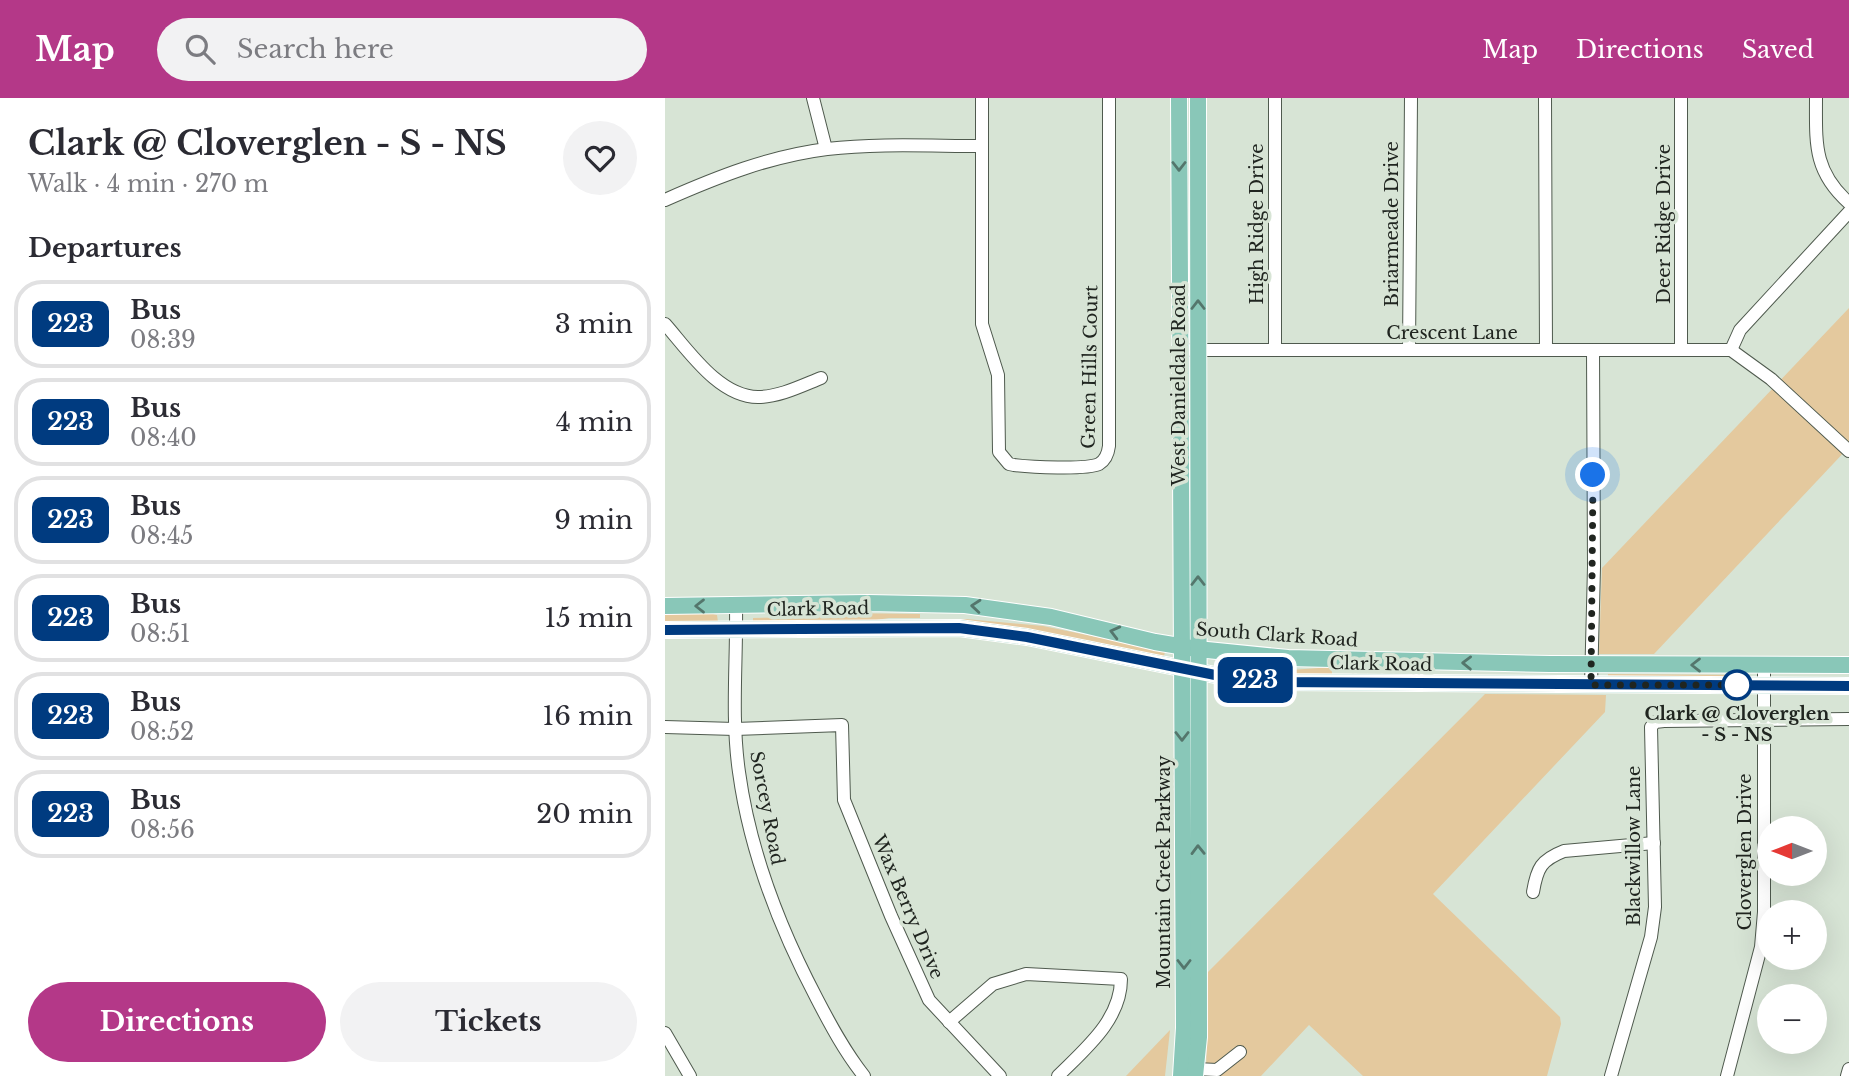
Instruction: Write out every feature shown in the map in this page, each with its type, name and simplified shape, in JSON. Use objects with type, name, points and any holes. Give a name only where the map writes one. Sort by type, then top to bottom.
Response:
[{"type":"main road","name":"West Danieldale Road","points":[[1179,98],[1181,414],[1190,503]]},
{"type":"main road","name":"West Danieldale Road","points":[[1189,670],[1190,503],[1198,413],[1198,98]]},
{"type":"main road","points":[[1181,414],[1198,413]]},
{"type":"main road","points":[[940,628],[941,604]]},
{"type":"main road","name":"South Clark Road","points":[[665,606],[941,604],[1010,610],[1189,648],[1271,657],[1389,662],[1849,665]]},
{"type":"main road","name":"Clark Road","points":[[665,630],[940,628],[1027,637],[1189,670],[1264,681],[1338,684],[1849,686]]},
{"type":"main road","points":[[1338,684],[1343,673],[1389,662]]},
{"type":"main road","points":[[1441,662],[1441,684]]},
{"type":"main road","name":"Mountain Creek Parkway","points":[[1189,670],[1191,902],[1199,1037],[1196,1072]]},
{"type":"main road","name":"Mountain Creek Parkway","points":[[1181,1076],[1191,902]]},
{"type":"street","points":[[813,98],[826,149]]},
{"type":"street","name":"Green Hills Court","points":[[982,98],[982,324],[997,375],[999,452],[1014,466],[1097,465],[1106,458],[1109,446],[1109,98]]},
{"type":"street","name":"High Ridge Drive","points":[[1275,98],[1275,350]]},
{"type":"street","name":"Briarmeade Drive","points":[[1409,350],[1411,98]]},
{"type":"street","points":[[1545,98],[1546,350]]},
{"type":"street","name":"Deer Ridge Drive","points":[[1681,98],[1681,350]]},
{"type":"street","points":[[1816,98],[1820,166],[1828,181],[1849,203]]},
{"type":"street","points":[[665,200],[744,167],[826,149],[866,146],[982,146]]},
{"type":"street","points":[[1849,212],[1740,330],[1727,350],[1771,379],[1849,451]]},
{"type":"street","points":[[665,324],[715,378],[741,394],[757,397],[772,395],[821,378]]},
{"type":"street","name":"Crescent Lane","points":[[1180,350],[1727,350]]},
{"type":"street","points":[[1591,685],[1594,567],[1593,350]]},
{"type":"street","name":"Sorcey Road","points":[[736,606],[735,729],[739,772],[753,845],[768,894],[799,964],[837,1037],[865,1076]]},
{"type":"street","name":"Cloverglen Drive","points":[[1727,1076],[1761,947],[1764,912],[1764,665]]},
{"type":"street","name":"Blackwillow Lane","points":[[1611,1076],[1651,937],[1655,907],[1651,727],[1655,722],[1849,719]]},
{"type":"street","name":"Wax Berry Drive","points":[[735,729],[842,725],[844,800],[891,916],[929,1000],[1000,1076]]},
{"type":"street","points":[[665,727],[735,729]]},
{"type":"street","points":[[1533,892],[1538,869],[1552,856],[1564,850],[1654,843]]},
{"type":"street","points":[[949,1022],[993,984],[1026,974],[1121,979],[1121,990],[1101,1032],[1058,1076]]},
{"type":"street","points":[[665,1033],[690,1076]]},
{"type":"street","points":[[1196,1072],[1217,1070],[1240,1052]]},
{"type":"street","points":[[1847,1076],[1849,1069]]},
{"type":"shaded area","points":[[1849,308],[1849,447],[1654,654],[1599,654],[1602,568]]},
{"type":"shaded area","points":[[838,613],[920,614],[920,618],[889,618],[863,622],[753,623],[753,618],[807,617]]},
{"type":"shaded area","points":[[665,614],[713,614],[717,615],[718,622],[665,624]]},
{"type":"shaded area","points":[[961,620],[1043,626],[1165,651],[1164,657],[1087,640],[1060,639],[961,624]]},
{"type":"shaded area","points":[[1219,665],[1291,670],[1332,667],[1332,677],[1218,670]]},
{"type":"shaded area","points":[[1608,674],[1746,675],[1746,680],[1608,679]]},
{"type":"shaded area","points":[[1485,694],[1606,695],[1605,712],[1433,894],[1560,1017],[1561,1024],[1547,1076],[1363,1076],[1309,1025],[1261,1076],[1206,1076],[1208,972]]},
{"type":"shaded area","points":[[1170,1030],[1165,1076],[1126,1076]]},
{"type":"bus line","name":"223","points":[[665,630],[959,628],[1027,637],[1220,676],[1277,682],[1849,686]]},
{"type":"place","name":"Clark @ Cloverglen - S - NS","points":[[1737,685]]},
{"type":"route","points":[[1593,475],[1591,685],[1737,685]]}]
